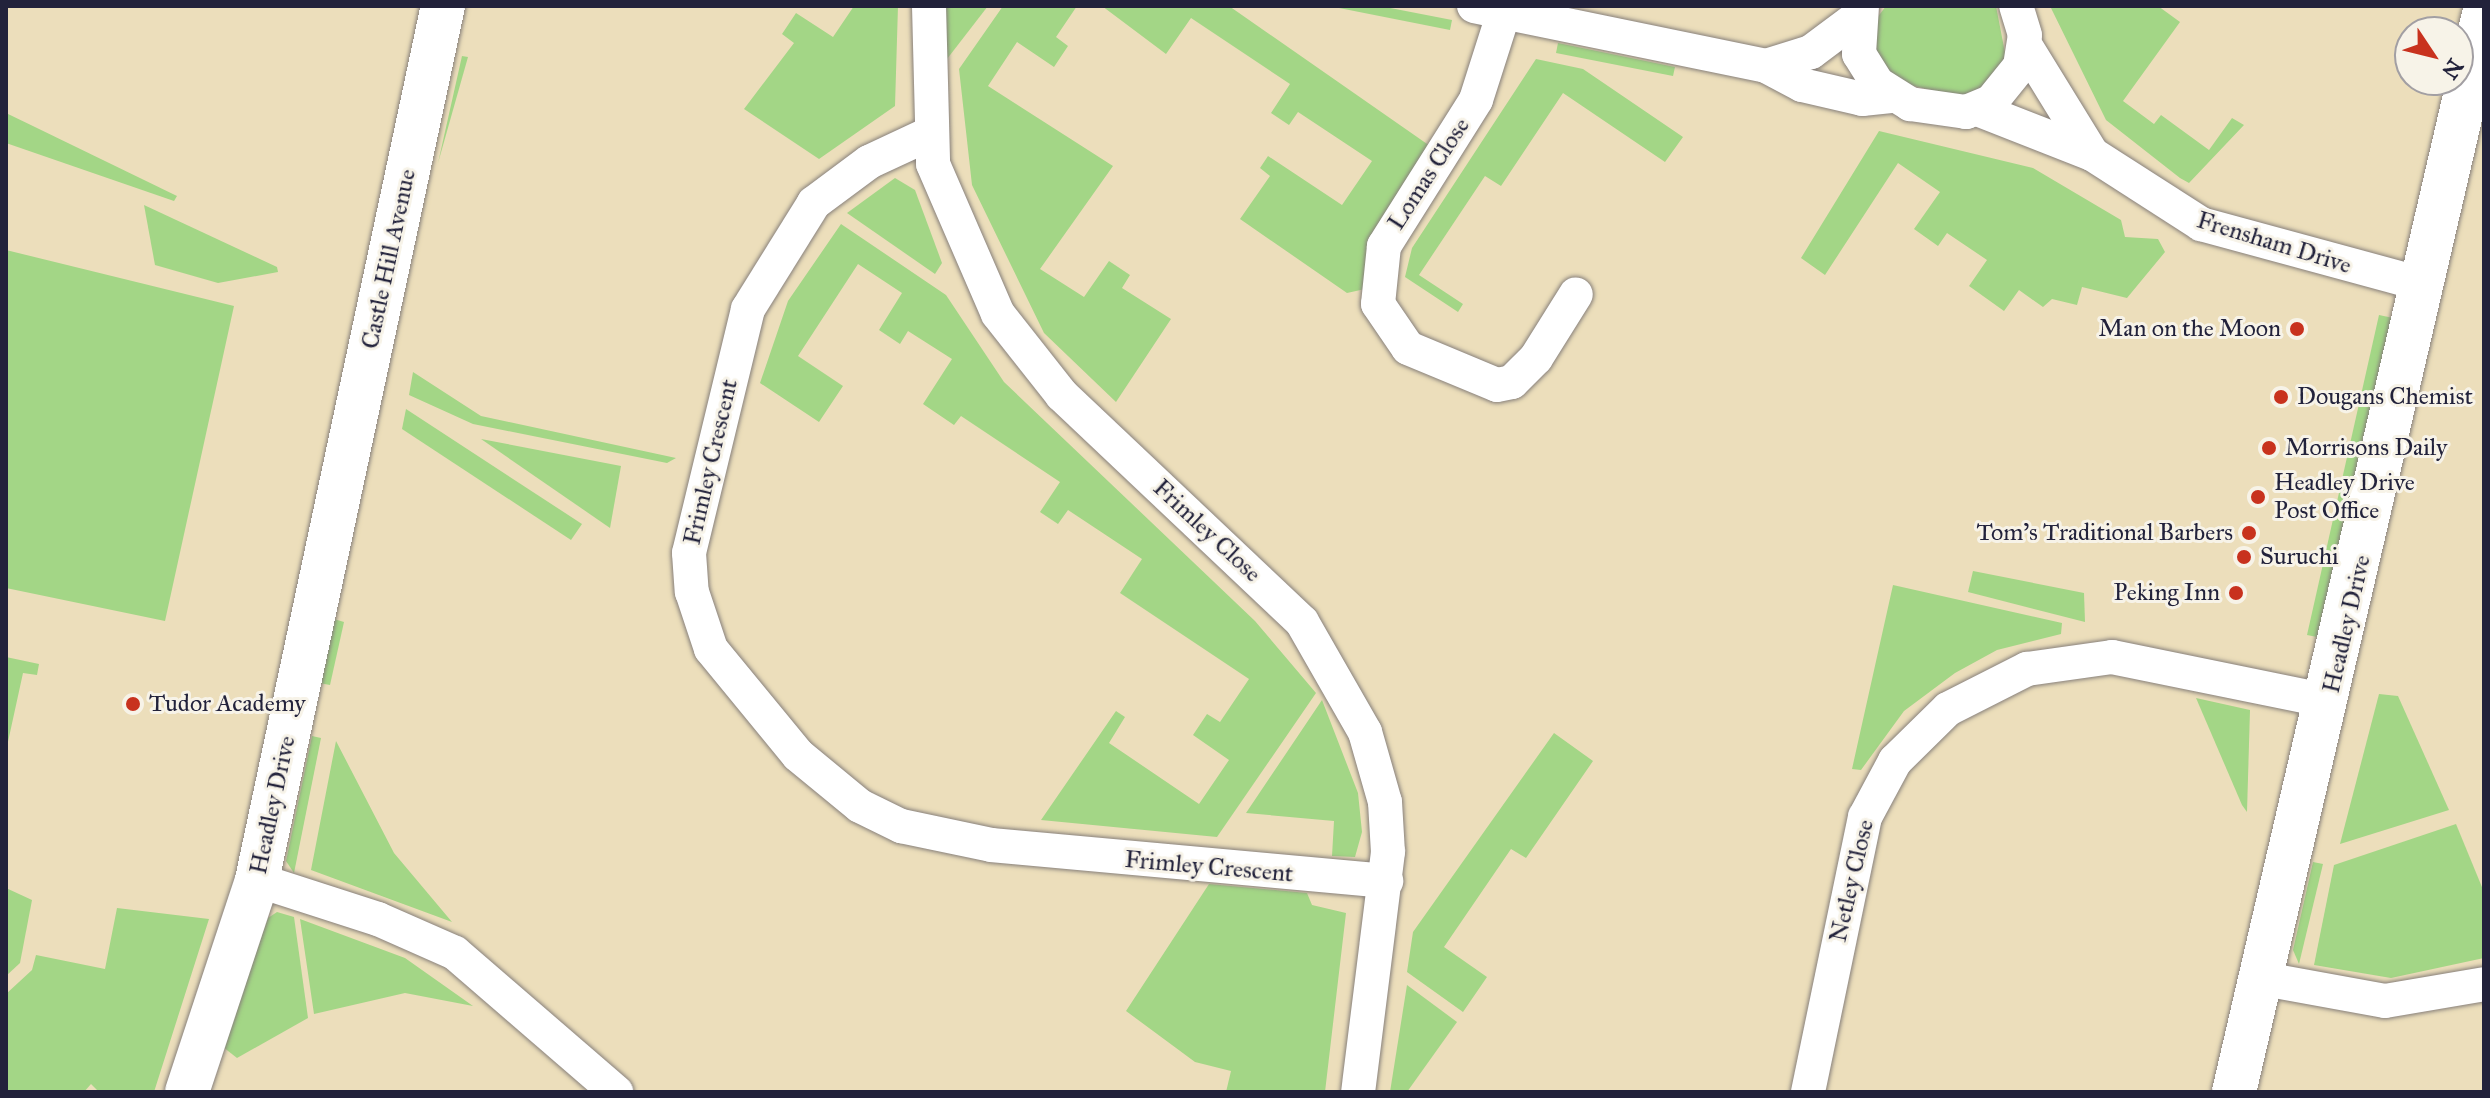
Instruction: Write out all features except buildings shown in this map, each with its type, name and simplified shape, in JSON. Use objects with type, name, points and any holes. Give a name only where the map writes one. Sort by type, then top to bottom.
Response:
[{"type":"street","name":"Castle Hill Avenue","points":[[337,511],[443,6]]},
{"type":"street","name":"Frimley Close","points":[[929,6],[929,134],[958,234],[1017,342],[1327,654],[1380,778],[1386,881],[1358,1092]]},
{"type":"street","name":"Frensham Drive","points":[[2016,6],[2025,45],[2092,154]]},
{"type":"street","name":"Frensham Drive","points":[[1489,9],[1766,66],[1802,85],[1862,99],[1891,96],[1931,109],[1977,109],[2092,154],[2201,224],[2425,285]]},
{"type":"street","name":"Lomas Close","points":[[1489,9],[1476,100],[1384,246],[1378,304],[1408,348],[1497,385],[1512,382],[1536,358],[1576,294]]},
{"type":"street","name":"Frensham Drive","points":[[1766,66],[1811,52],[1860,11]]},
{"type":"street","name":"Frensham Drive","points":[[1860,11],[1859,54],[1891,96]]},
{"type":"street","name":"Headley Drive","points":[[2234,1092],[2264,979],[2425,285],[2474,112],[2484,14]]},
{"type":"street","points":[[1977,109],[2013,79],[2025,45]]},
{"type":"street","name":"Frimley Crescent","points":[[929,134],[869,162],[814,203],[748,309],[691,536],[692,592],[711,649],[808,765],[901,826],[991,845],[1386,881]]},
{"type":"street","name":"Headley Drive","points":[[187,1092],[257,880],[337,511]]},
{"type":"street","name":"Netley Close","points":[[1808,1092],[1865,817],[1895,761],[1948,709],[2027,669],[2112,657],[2329,701]]},
{"type":"street","points":[[257,880],[389,922],[455,953],[616,1092]]},
{"type":"street","points":[[2264,979],[2385,1001],[2484,984]]},
{"type":"green space","points":[[854,6],[898,6],[895,106],[819,159],[744,109],[794,43],[782,34],[796,13],[833,37]]},
{"type":"green space","points":[[945,6],[988,6],[947,59]]},
{"type":"green space","points":[[1003,6],[1077,6],[1056,37],[1068,46],[1054,67],[1017,42],[988,86],[1113,166],[1040,269],[1084,297],[1109,261],[1130,275],[1122,288],[1171,319],[1116,402],[1044,333],[972,185],[959,69]]},
{"type":"green space","points":[[1102,6],[1229,6],[1430,146],[1374,230],[1365,289],[1347,293],[1240,219],[1270,176],[1260,168],[1268,156],[1342,205],[1372,161],[1298,112],[1289,125],[1271,113],[1290,84],[1191,18],[1166,54]]},
{"type":"green space","points":[[1380,6],[1452,20],[1450,30],[1334,7]]},
{"type":"green space","points":[[1886,6],[1996,6],[2006,58],[1989,85],[1959,97],[1894,81],[1873,54],[1877,18]]},
{"type":"green space","points":[[2050,6],[2158,6],[2180,22],[2123,101],[2154,124],[2161,115],[2209,150],[2232,118],[2244,125],[2189,183],[2180,178],[2106,120]]},
{"type":"green space","points":[[1558,43],[1675,67],[1673,76],[1556,53]]},
{"type":"green space","points":[[462,56],[468,57],[438,163]]},
{"type":"green space","points":[[1536,59],[1583,69],[1683,137],[1665,162],[1563,93],[1501,186],[1485,176],[1419,275],[1463,304],[1458,312],[1405,277],[1412,248]]},
{"type":"green space","points":[[6,113],[177,196],[174,201],[6,143]]},
{"type":"green space","points":[[1879,131],[2033,168],[2121,220],[2125,237],[2158,239],[2165,252],[2127,298],[2082,287],[2077,305],[2052,299],[2043,307],[2019,290],[2004,311],[1969,286],[1987,260],[1947,233],[1938,246],[1914,229],[1940,192],[1898,163],[1825,275],[1801,258]]},
{"type":"green space","points":[[895,178],[915,190],[942,263],[935,274],[847,213]]},
{"type":"green space","points":[[144,205],[277,267],[278,272],[218,283],[155,265]]},
{"type":"green space","points":[[841,224],[946,295],[1004,382],[1255,621],[1316,693],[1217,837],[1041,820],[1116,711],[1125,717],[1109,743],[1199,804],[1229,760],[1193,735],[1207,714],[1220,722],[1249,679],[1120,593],[1142,559],[1068,510],[1058,524],[1040,512],[1060,482],[961,416],[954,425],[923,404],[952,359],[908,331],[900,344],[879,330],[902,293],[858,264],[798,356],[843,386],[819,422],[760,383],[788,301]]},
{"type":"green space","points":[[6,250],[234,306],[165,621],[6,588]]},
{"type":"green space","points":[[2379,315],[2393,318],[2322,638],[2307,635]]},
{"type":"green space","points":[[413,372],[481,416],[676,458],[667,463],[473,424],[409,395]]},
{"type":"green space","points":[[406,409],[582,524],[571,540],[402,429]]},
{"type":"green space","points":[[481,439],[621,466],[610,528]]},
{"type":"green space","points":[[1973,571],[2084,593],[2085,622],[1968,592]]},
{"type":"green space","points":[[1893,585],[2062,623],[2061,634],[1997,650],[1955,673],[1904,711],[1861,770],[1852,769]]},
{"type":"green space","points":[[334,619],[344,622],[330,685],[319,683]]},
{"type":"green space","points":[[6,657],[39,664],[37,675],[23,673],[6,751]]},
{"type":"green space","points":[[2379,694],[2398,696],[2449,810],[2340,844]]},
{"type":"green space","points":[[2196,698],[2250,710],[2247,812],[2242,805]]},
{"type":"green space","points":[[1322,700],[1358,793],[1362,832],[1355,857],[1332,856],[1334,821],[1246,813]]},
{"type":"green space","points":[[1554,733],[1593,761],[1526,858],[1511,849],[1444,947],[1487,977],[1463,1012],[1407,972],[1413,932]]},
{"type":"green space","points":[[312,736],[321,738],[294,873],[286,861]]},
{"type":"green space","points":[[336,741],[394,853],[452,922],[311,870]]},
{"type":"green space","points":[[2456,824],[2484,892],[2484,958],[2391,978],[2314,965],[2334,865]]},
{"type":"green space","points":[[2313,862],[2323,864],[2299,964],[2293,950]]},
{"type":"green space","points":[[1209,884],[1307,893],[1312,905],[1346,913],[1325,1092],[1226,1092],[1231,1071],[1195,1062],[1126,1011]]},
{"type":"green space","points":[[6,888],[32,900],[20,963],[6,976]]},
{"type":"green space","points":[[117,908],[209,919],[154,1092],[99,1092],[91,1084],[84,1092],[6,1092],[6,994],[32,970],[36,955],[105,969]]},
{"type":"green space","points":[[277,912],[294,917],[308,1018],[237,1058],[223,1047],[268,918]]},
{"type":"green space","points":[[300,919],[405,958],[473,1006],[405,993],[314,1014]]},
{"type":"green space","points":[[1407,985],[1457,1022],[1407,1092],[1390,1092]]},
{"type":"place","name":"Man on the Moon","points":[[2297,329]]},
{"type":"place","name":"Dougans Chemist","points":[[2281,397]]},
{"type":"place","name":"Morrisons Daily","points":[[2269,448]]},
{"type":"place","name":"Headley Drive Post Office","points":[[2258,497]]},
{"type":"place","name":"Tom's Traditional Barbers","points":[[2249,533]]},
{"type":"place","name":"Suruchi","points":[[2244,557]]},
{"type":"place","name":"Peking Inn","points":[[2236,593]]},
{"type":"place","name":"Tudor Academy","points":[[133,704]]}]
